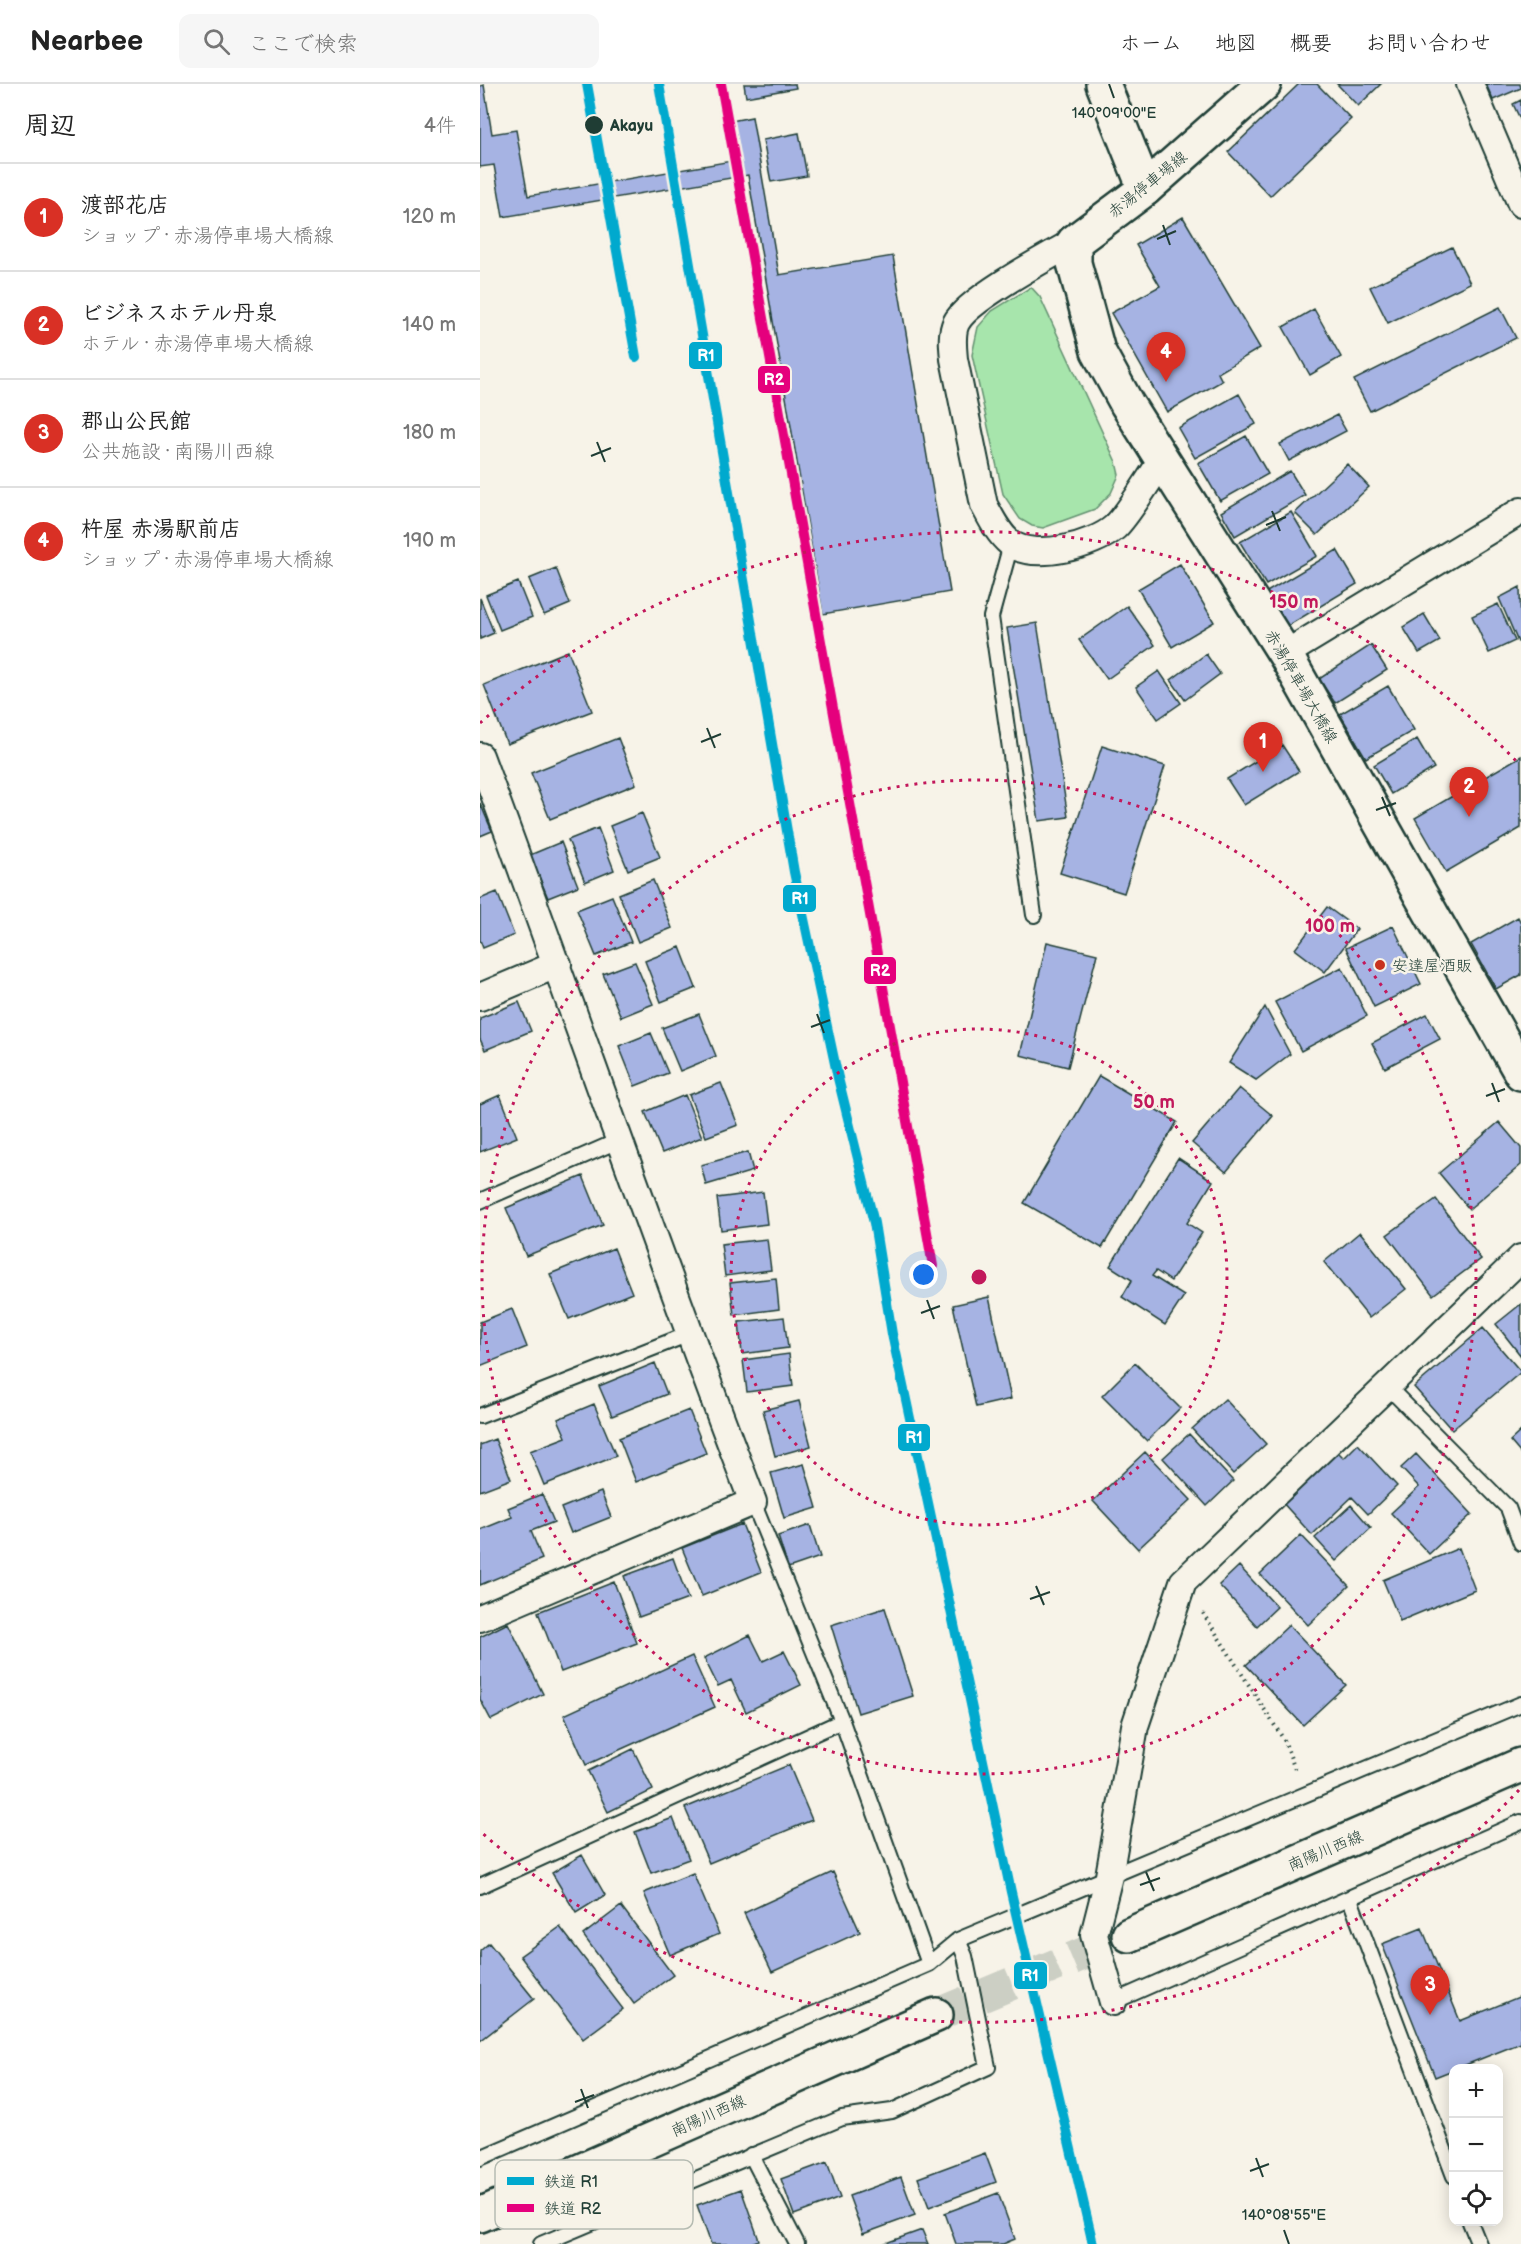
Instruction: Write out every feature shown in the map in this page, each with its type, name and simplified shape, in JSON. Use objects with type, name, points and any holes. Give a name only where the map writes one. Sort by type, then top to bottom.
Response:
[{"type":"main road","points":[[1102,84],[1145,189]]},
{"type":"main road","name":"赤湯停車場線","points":[[1074,242],[1145,189],[1264,84]]},
{"type":"main road","name":"赤湯停車場大橋線","points":[[1074,242],[1074,263],[1098,351],[1127,404],[1285,654],[1521,1072]]},
{"type":"main road","name":"南陽川西線","points":[[1129,1935],[1521,1765]]},
{"type":"main road","name":"南陽川西線","points":[[605,2160],[936,2015]]},
{"type":"main road","name":"南陽川西線","points":[[480,2215],[495,2208]]},
{"type":"street","points":[[1470,84],[1521,204]]},
{"type":"street","points":[[1074,242],[1013,276],[957,321],[952,337],[956,370],[984,504],[994,525],[1011,544],[1037,551],[1070,550],[1114,528],[1163,459]]},
{"type":"street","points":[[1285,654],[1521,511]]},
{"type":"street","points":[[480,756],[558,964],[689,1334],[753,1502],[480,1618]]},
{"type":"street","points":[[480,996],[558,964]]},
{"type":"street","points":[[1113,2002],[1094,1935],[1109,1876],[1136,1726],[1183,1582],[1521,1258]]},
{"type":"lane","points":[[1011,544],[992,617],[1034,915]]},
{"type":"lane","points":[[480,1201],[620,1140]]},
{"type":"lane","points":[[480,1416],[689,1334]]},
{"type":"lane","points":[[1387,1386],[1508,1508],[1521,1543]]},
{"type":"lane","points":[[753,1502],[842,1721],[929,1964]]},
{"type":"lane","points":[[480,2158],[929,1964],[958,1940],[1521,1704]]},
{"type":"lane","points":[[480,1886],[842,1721]]},
{"type":"lane","points":[[1113,2002],[1521,1822]]},
{"type":"lane","points":[[1350,1899],[1452,2172]]},
{"type":"lane","points":[[693,2181],[842,2118],[892,2111],[988,2067],[965,1956],[958,1940]]},
{"type":"lane","points":[[751,2155],[797,2244]]},
{"type":"lane","points":[[1472,2226],[1479,2244]]},
{"type":"lane","points":[[541,2244],[558,2241],[585,2229]]},
{"type":"path","points":[[1183,1582],[1284,1740],[1304,1795]]},
{"type":"green space","points":[[1031,287],[1040,297],[1116,462],[1119,475],[1111,493],[1095,509],[1043,528],[1032,526],[1020,519],[1003,494],[972,355],[978,327],[992,311]]},
{"type":"building","points":[[744,84],[795,84],[796,88],[746,97]]},
{"type":"building","points":[[1299,84],[1317,84],[1351,119],[1270,196],[1228,152]]},
{"type":"building","points":[[1337,84],[1381,84],[1358,106]]},
{"type":"building","points":[[1486,84],[1520,84],[1521,88],[1493,100]]},
{"type":"building","points":[[484,85],[492,134],[516,130],[528,196],[738,160],[731,121],[752,117],[779,275],[893,256],[950,592],[823,614],[748,175],[503,217],[494,165],[480,167],[480,86]]},
{"type":"building","points":[[1521,100],[1521,121],[1513,104]]},
{"type":"building","points":[[799,133],[807,176],[771,182],[763,140]]},
{"type":"building","points":[[1183,217],[1260,348],[1218,373],[1222,381],[1167,412],[1111,313],[1160,286],[1136,245]]},
{"type":"building","points":[[1452,247],[1470,283],[1388,323],[1370,287]]},
{"type":"building","points":[[1500,307],[1516,338],[1370,411],[1354,380]]},
{"type":"building","points":[[1314,309],[1341,357],[1310,375],[1283,327]]},
{"type":"building","points":[[1239,394],[1256,424],[1195,458],[1178,428]]},
{"type":"building","points":[[1337,415],[1346,431],[1289,461],[1280,444]]},
{"type":"building","points":[[1246,436],[1268,474],[1220,501],[1198,463]]},
{"type":"building","points":[[1347,464],[1369,487],[1317,535],[1295,513]]},
{"type":"building","points":[[1290,471],[1305,495],[1235,536],[1221,512]]},
{"type":"building","points":[[1291,512],[1317,556],[1266,585],[1240,542]]},
{"type":"building","points":[[1337,550],[1357,584],[1286,627],[1265,593]]},
{"type":"building","points":[[1180,564],[1214,622],[1172,647],[1138,589]]},
{"type":"building","points":[[556,568],[570,604],[544,615],[529,579]]},
{"type":"building","points":[[518,582],[532,617],[500,630],[486,595]]},
{"type":"building","points":[[1520,587],[1521,641],[1518,642],[1499,598]]},
{"type":"building","points":[[480,598],[494,633],[480,639]]},
{"type":"building","points":[[1498,604],[1515,641],[1489,653],[1472,616]]},
{"type":"building","points":[[1127,606],[1155,645],[1107,679],[1079,640]]},
{"type":"building","points":[[1424,614],[1440,641],[1419,653],[1403,627]]},
{"type":"building","points":[[1037,623],[1068,817],[1039,821],[1007,628]]},
{"type":"building","points":[[1371,645],[1387,670],[1335,703],[1319,679]]},
{"type":"building","points":[[568,651],[592,711],[507,744],[484,685]]},
{"type":"building","points":[[1206,654],[1220,674],[1185,700],[1171,680]]},
{"type":"building","points":[[1159,671],[1181,703],[1158,719],[1136,687]]},
{"type":"building","points":[[1388,686],[1414,730],[1366,758],[1340,714]]},
{"type":"building","points":[[618,738],[636,784],[550,819],[531,773]]},
{"type":"building","points":[[1417,739],[1434,768],[1391,794],[1374,765]]},
{"type":"building","points":[[1282,745],[1299,771],[1244,805],[1227,779]]},
{"type":"building","points":[[1102,746],[1165,766],[1124,893],[1060,873]]},
{"type":"building","points":[[1521,756],[1521,828],[1446,872],[1415,818]]},
{"type":"building","points":[[480,803],[492,831],[480,836]]},
{"type":"building","points":[[642,813],[660,857],[628,870],[610,826]]},
{"type":"building","points":[[598,828],[614,870],[585,882],[568,840]]},
{"type":"building","points":[[561,842],[578,886],[548,898],[530,855]]},
{"type":"building","points":[[653,880],[672,928],[638,942],[619,894]]},
{"type":"building","points":[[497,892],[514,935],[483,948],[480,940],[480,899]]},
{"type":"building","points":[[612,896],[631,942],[596,956],[577,910]]},
{"type":"building","points":[[1327,907],[1357,929],[1325,972],[1295,949]]},
{"type":"building","points":[[1518,917],[1521,923],[1521,975],[1496,989],[1471,944]]},
{"type":"building","points":[[1393,926],[1421,984],[1374,1007],[1346,948]]},
{"type":"building","points":[[1047,942],[1097,954],[1068,1067],[1020,1055]]},
{"type":"building","points":[[680,947],[696,988],[661,1002],[645,961]]},
{"type":"building","points":[[635,962],[653,1004],[621,1017],[603,974]]},
{"type":"building","points":[[1342,967],[1367,1016],[1301,1051],[1275,1002]]},
{"type":"building","points":[[519,1002],[531,1031],[485,1050],[480,1039],[480,1018]]},
{"type":"building","points":[[1265,1007],[1290,1054],[1256,1080],[1229,1063]]},
{"type":"building","points":[[699,1014],[716,1056],[680,1071],[662,1028]]},
{"type":"building","points":[[1427,1014],[1440,1039],[1385,1068],[1372,1043]]},
{"type":"building","points":[[651,1033],[668,1073],[635,1086],[619,1046]]},
{"type":"building","points":[[1099,1076],[1177,1122],[1102,1248],[1024,1203]]},
{"type":"building","points":[[721,1083],[738,1125],[706,1137],[689,1095]]},
{"type":"building","points":[[1239,1088],[1273,1116],[1226,1172],[1192,1143]]},
{"type":"building","points":[[500,1095],[517,1137],[480,1152],[480,1104]]},
{"type":"building","points":[[685,1095],[702,1137],[662,1153],[645,1112]]},
{"type":"building","points":[[1499,1122],[1521,1148],[1521,1165],[1469,1209],[1439,1173]]},
{"type":"building","points":[[748,1152],[753,1171],[706,1185],[701,1165]]},
{"type":"building","points":[[1178,1158],[1213,1181],[1187,1223],[1202,1233],[1171,1281],[1156,1271],[1152,1276],[1184,1296],[1165,1325],[1122,1297],[1132,1280],[1110,1266]]},
{"type":"building","points":[[583,1176],[603,1225],[526,1256],[506,1208]]},
{"type":"building","points":[[763,1192],[767,1224],[721,1230],[717,1198]]},
{"type":"building","points":[[1436,1199],[1481,1259],[1433,1295],[1387,1235]]},
{"type":"building","points":[[1360,1232],[1406,1289],[1369,1318],[1324,1262]]},
{"type":"building","points":[[767,1239],[771,1270],[725,1276],[721,1244]]},
{"type":"building","points":[[614,1248],[632,1293],[569,1319],[550,1274]]},
{"type":"building","points":[[776,1278],[779,1309],[734,1315],[730,1283]]},
{"type":"building","points":[[989,1297],[1011,1399],[976,1407],[953,1305]]},
{"type":"building","points":[[1521,1304],[1521,1356],[1496,1324]]},
{"type":"building","points":[[512,1309],[527,1347],[480,1366],[480,1322]]},
{"type":"building","points":[[784,1317],[788,1348],[742,1354],[739,1322]]},
{"type":"building","points":[[1483,1328],[1521,1372],[1452,1430],[1414,1387]]},
{"type":"building","points":[[789,1354],[793,1386],[747,1392],[743,1360]]},
{"type":"building","points":[[655,1363],[667,1394],[612,1416],[599,1386]]},
{"type":"building","points":[[1135,1363],[1180,1408],[1147,1441],[1102,1396]]},
{"type":"building","points":[[1225,1399],[1266,1444],[1233,1474],[1192,1429]]},
{"type":"building","points":[[799,1401],[811,1446],[775,1456],[763,1410]]},
{"type":"building","points":[[594,1404],[616,1456],[544,1485],[530,1451],[566,1437],[558,1419]]},
{"type":"building","points":[[689,1410],[706,1453],[636,1482],[619,1438]]},
{"type":"building","points":[[1521,1431],[1521,1454],[1510,1441]]},
{"type":"building","points":[[1189,1434],[1233,1481],[1207,1506],[1163,1458]]},
{"type":"building","points":[[495,1439],[511,1479],[480,1491],[480,1445]]},
{"type":"building","points":[[1358,1444],[1397,1486],[1368,1514],[1352,1497],[1312,1535],[1281,1501],[1336,1450],[1344,1458]]},
{"type":"building","points":[[1145,1452],[1191,1500],[1138,1549],[1093,1501]]},
{"type":"building","points":[[1416,1454],[1472,1514],[1429,1554],[1391,1513],[1419,1487],[1401,1468]]},
{"type":"building","points":[[804,1464],[817,1508],[784,1518],[771,1473]]},
{"type":"building","points":[[601,1492],[611,1517],[571,1533],[561,1508]]},
{"type":"building","points":[[542,1494],[554,1522],[531,1531],[542,1559],[480,1585],[480,1530],[512,1517],[508,1508]]},
{"type":"building","points":[[1351,1505],[1371,1528],[1336,1561],[1315,1538]]},
{"type":"building","points":[[742,1524],[761,1572],[702,1596],[682,1548]]},
{"type":"building","points":[[810,1525],[820,1557],[788,1568],[778,1536]]},
{"type":"building","points":[[1301,1535],[1349,1586],[1308,1625],[1260,1574]]},
{"type":"building","points":[[1459,1548],[1475,1590],[1400,1621],[1383,1580]]},
{"type":"building","points":[[673,1558],[688,1599],[639,1617],[624,1576]]},
{"type":"building","points":[[1239,1566],[1277,1607],[1257,1626],[1219,1585]]},
{"type":"building","points":[[614,1582],[637,1643],[561,1672],[538,1612]]},
{"type":"building","points":[[885,1608],[913,1696],[858,1713],[831,1625]]},
{"type":"building","points":[[508,1623],[543,1694],[491,1720],[480,1699],[480,1637]]},
{"type":"building","points":[[1289,1625],[1346,1685],[1303,1725],[1246,1665]]},
{"type":"building","points":[[750,1635],[763,1661],[784,1651],[801,1685],[746,1712],[731,1680],[718,1686],[704,1658]]},
{"type":"building","points":[[692,1656],[715,1707],[586,1765],[564,1715]]},
{"type":"building","points":[[633,1749],[653,1790],[608,1812],[588,1771]]},
{"type":"building","points":[[789,1765],[812,1820],[709,1863],[685,1808]]},
{"type":"building","points":[[673,1818],[689,1859],[651,1873],[635,1832]]},
{"type":"building","points":[[582,1855],[605,1895],[576,1913],[552,1873]]},
{"type":"building","points":[[833,1872],[860,1932],[772,1972],[744,1913]]},
{"type":"building","points":[[693,1873],[719,1934],[670,1955],[644,1893]]},
{"type":"building","points":[[621,1906],[673,1975],[634,2004],[583,1935]]},
{"type":"building","points":[[560,1927],[623,2009],[583,2039],[520,1956]]},
{"type":"building","points":[[1422,1928],[1460,2021],[1521,1996],[1521,2043],[1468,2064],[1449,2064],[1449,2071],[1435,2077],[1382,1944]]},
{"type":"building","points":[[489,1943],[534,1999],[480,2041],[480,1951]]},
{"type":"building","points":[[985,2153],[996,2182],[929,2207],[918,2178]]},
{"type":"building","points":[[827,2162],[840,2198],[794,2215],[781,2179]]},
{"type":"building","points":[[901,2177],[915,2215],[863,2234],[849,2196]]},
{"type":"building","points":[[741,2189],[759,2240],[749,2244],[711,2244],[697,2205]]},
{"type":"building","points":[[998,2193],[1015,2239],[1003,2244],[956,2244],[945,2213]]},
{"type":"building","points":[[922,2230],[928,2244],[883,2244]]},
{"type":"tunnel","points":[[936,2015],[1129,1935]]},
{"type":"railway","points":[[591,114],[636,357]]},
{"type":"rail line","name":"R1","points":[[587,84],[636,357]]},
{"type":"rail line","name":"R1","points":[[659,84],[794,872],[838,1078],[874,1223],[892,1334],[1011,1892],[1093,2244]]},
{"type":"rail line","name":"R2","points":[[721,84],[933,1266]]},
{"type":"place","name":"Akayu","points":[[594,125]]},
{"type":"place","name":"杵屋 赤湯駅前店","points":[[1166,382]]},
{"type":"place","name":"渡部花店","points":[[1263,772]]},
{"type":"place","name":"ビジネスホテル丹泉","points":[[1469,817]]},
{"type":"place","name":"安達屋酒販","points":[[1380,965]]},
{"type":"place","name":"郡山公民館","points":[[1430,2015]]}]
